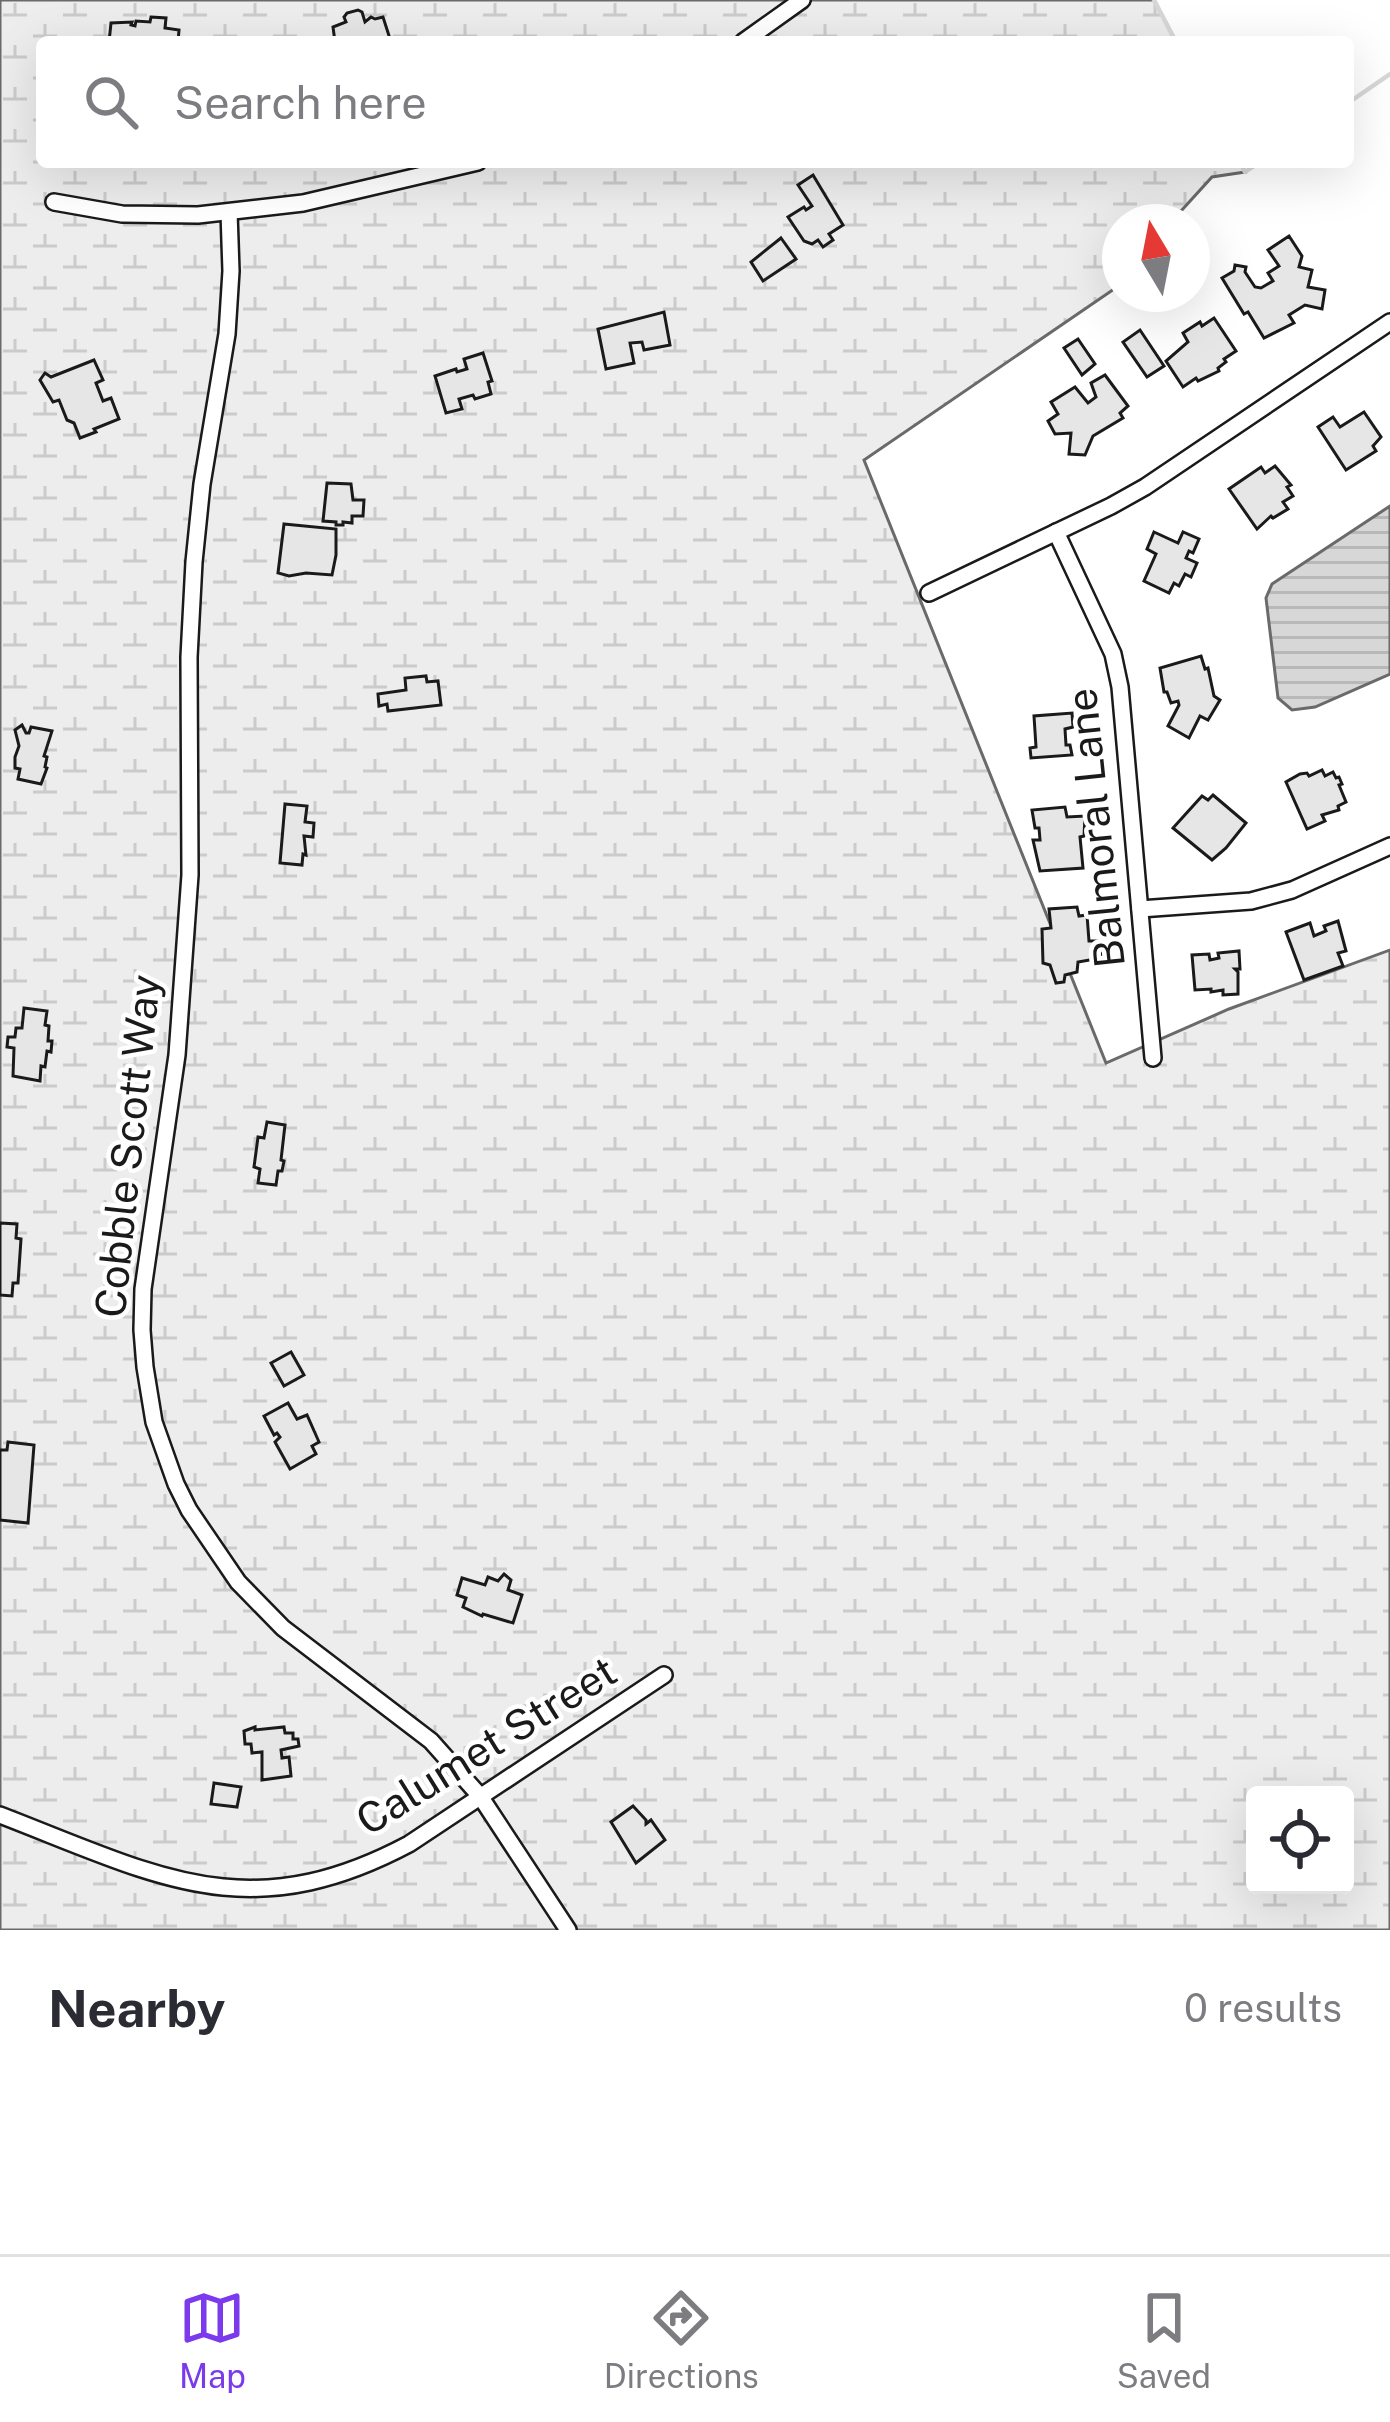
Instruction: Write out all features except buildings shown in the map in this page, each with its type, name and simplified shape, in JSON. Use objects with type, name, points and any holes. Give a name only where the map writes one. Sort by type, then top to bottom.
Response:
[{"type":"street","points":[[751,36],[802,0]]},
{"type":"street","points":[[55,202],[122,214],[197,215],[303,203],[452,168]]},
{"type":"street","name":"Cobble Scott Way","points":[[229,212],[227,334],[202,484],[193,586],[190,875],[181,1009],[143,1289],[145,1367],[155,1425],[176,1484],[203,1535],[230,1572],[283,1628],[431,1741],[480,1796],[568,1930]]},
{"type":"street","points":[[928,593],[1145,487],[1390,322]]},
{"type":"street","name":"Balmoral Lane","points":[[1056,532],[1113,654],[1120,687],[1154,1058]]},
{"type":"street","points":[[1140,909],[1250,901],[1292,890],[1390,846]]},
{"type":"street","name":"Calumet Street","points":[[0,1815],[158,1876],[254,1890],[321,1880],[409,1844],[664,1675]]},
{"type":"green space","points":[[0,0],[1154,0],[1173,36],[36,36],[36,168],[1243,168],[1245,172],[1212,177],[1187,204],[1102,204],[1102,297],[864,460],[1106,1063],[1229,1009],[1390,950],[1390,1930],[0,1930]]},
{"type":"shaded area","points":[[1390,506],[1390,674],[1315,707],[1292,710],[1278,698],[1266,598],[1272,584]]},
{"type":"waterway","points":[[1154,0],[1173,36]]},
{"type":"waterway","points":[[1354,99],[1390,74]]},
{"type":"waterway","points":[[1243,168],[1245,172],[1251,168]]}]
